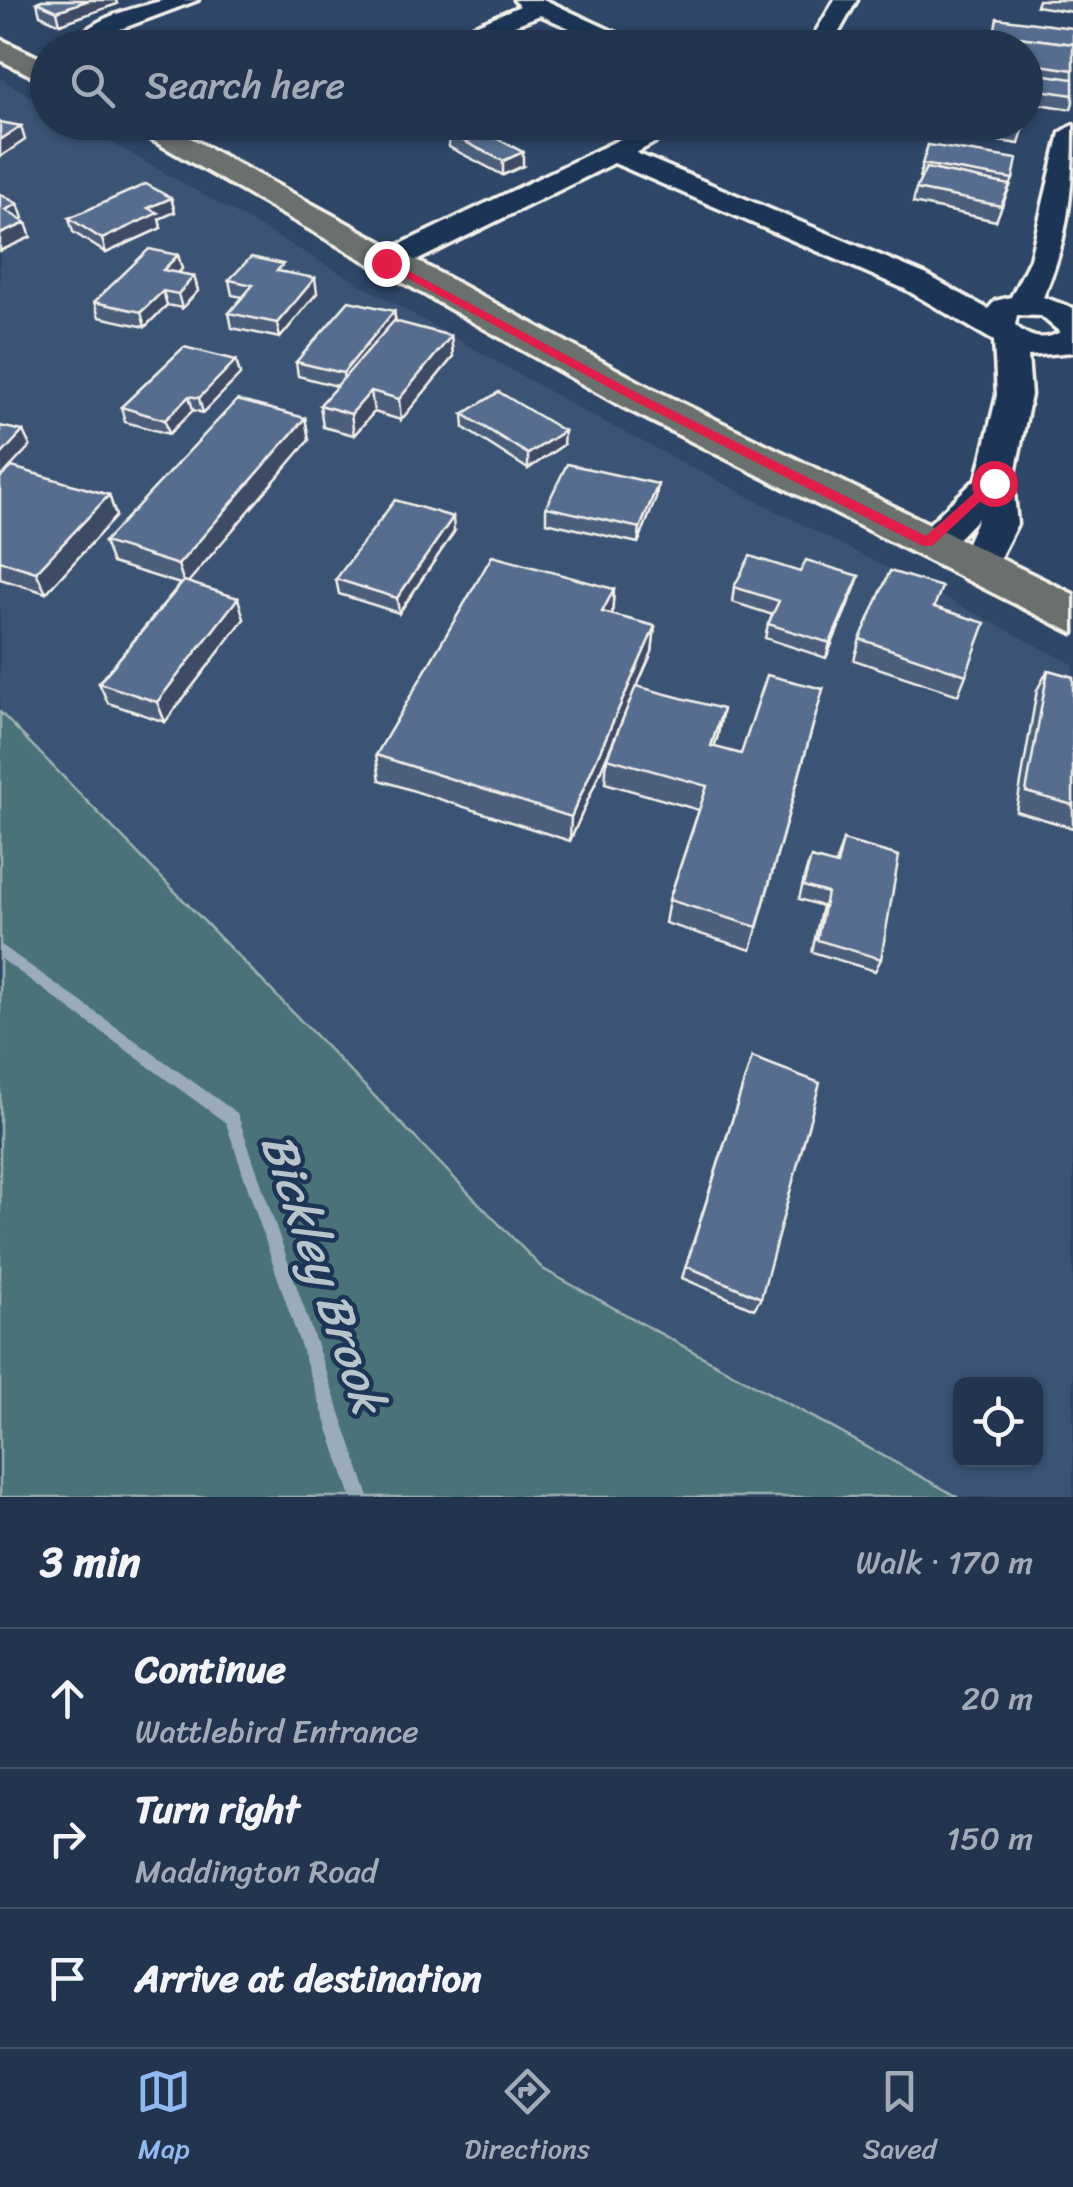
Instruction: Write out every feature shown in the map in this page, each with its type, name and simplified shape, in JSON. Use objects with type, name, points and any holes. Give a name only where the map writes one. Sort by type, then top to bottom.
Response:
[{"type":"main road","points":[[0,48],[30,65]]},
{"type":"main road","points":[[168,140],[636,397],[1073,615]]},
{"type":"street","points":[[103,30],[187,0]]},
{"type":"street","points":[[828,30],[846,0]]},
{"type":"street","points":[[473,30],[532,3],[595,30]]},
{"type":"street","points":[[976,566],[998,524],[994,483],[1014,396],[1043,329],[1073,133]]},
{"type":"street","points":[[386,263],[640,140]]},
{"type":"street","points":[[613,153],[916,282],[1043,329]]},
{"type":"street","points":[[928,543],[994,483]]},
{"type":"shaded area","points":[[0,78],[30,96],[30,140],[107,140],[589,414],[1073,664],[1073,1497],[958,1497],[543,1269],[0,712]]},
{"type":"green space","points":[[0,712],[543,1269],[958,1497],[0,1497]]},
{"type":"building","points":[[89,0],[57,11],[37,2]]},
{"type":"building","points":[[997,18],[1073,28],[1073,44],[1043,40],[1043,30],[995,30]]},
{"type":"building","points":[[1043,40],[1073,44],[1073,70],[1043,66]]},
{"type":"building","points":[[1043,75],[1073,79],[1073,95],[1043,91]]},
{"type":"building","points":[[0,122],[21,126],[0,140]]},
{"type":"building","points":[[462,140],[499,140],[523,152],[503,161]]},
{"type":"building","points":[[928,145],[1017,159],[1013,179],[922,164]]},
{"type":"building","points":[[926,168],[1010,185],[1001,206],[916,189]]},
{"type":"building","points":[[146,184],[171,198],[148,208],[158,213],[102,239],[69,218]]},
{"type":"building","points":[[0,194],[18,204],[5,210],[26,223],[0,234]]},
{"type":"building","points":[[149,249],[178,255],[163,270],[194,276],[178,294],[163,291],[141,312],[94,302]]},
{"type":"building","points":[[251,257],[283,264],[277,271],[315,278],[277,323],[229,313],[253,285],[229,280]]},
{"type":"building","points":[[349,301],[394,311],[343,373],[296,362]]},
{"type":"building","points":[[394,321],[451,336],[399,399],[371,391],[351,414],[320,405]]},
{"type":"building","points":[[184,347],[236,360],[199,398],[189,396],[165,420],[121,407]]},
{"type":"building","points":[[499,392],[564,431],[528,454],[463,414]]},
{"type":"building","points":[[237,400],[305,418],[178,565],[104,542]]},
{"type":"building","points":[[0,426],[23,431],[0,456]]},
{"type":"building","points":[[567,464],[658,484],[640,528],[546,507]]},
{"type":"building","points":[[12,467],[109,495],[36,572],[0,561],[0,478]]},
{"type":"building","points":[[395,500],[453,517],[397,598],[336,579]]},
{"type":"building","points":[[492,556],[614,589],[602,612],[655,626],[571,817],[376,755]]},
{"type":"building","points":[[750,556],[800,572],[806,560],[859,576],[830,643],[768,624],[779,601],[734,587]]},
{"type":"building","points":[[890,571],[942,587],[934,607],[985,623],[966,675],[860,639]]},
{"type":"building","points":[[184,581],[238,598],[157,702],[99,683]]},
{"type":"building","points":[[1048,670],[1073,677],[1073,805],[1026,792]]},
{"type":"building","points":[[767,675],[823,689],[757,927],[669,900],[707,786],[607,758],[636,686],[723,709],[711,746],[741,754]]},
{"type":"building","points":[[843,840],[899,856],[881,959],[817,940],[827,893],[803,886],[811,858],[837,865]]},
{"type":"building","points":[[752,1057],[820,1083],[761,1298],[686,1266]]},
{"type":"waterway","name":"Bickley Brook","points":[[0,950],[232,1118],[360,1497]]},
{"type":"route","points":[[386,263],[636,397],[928,543],[994,483]]}]
